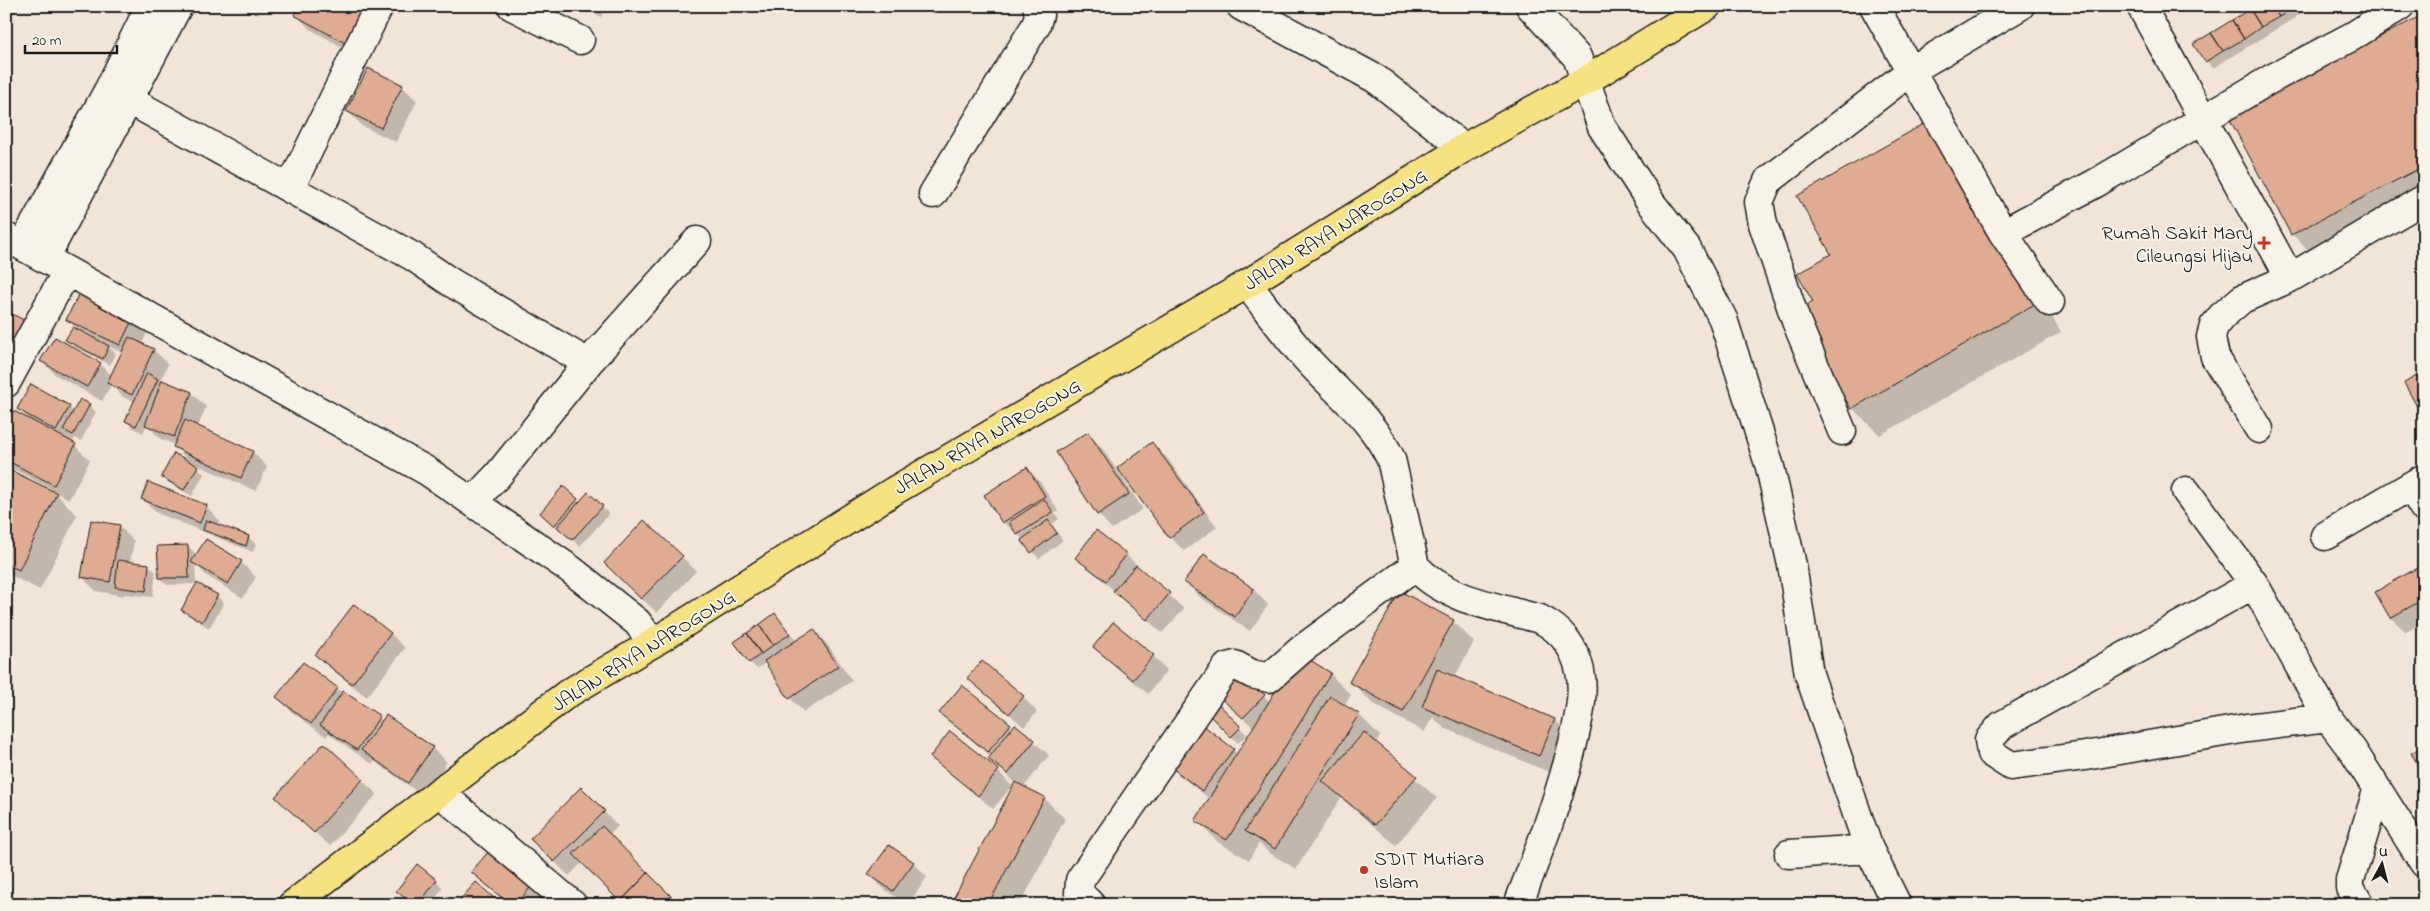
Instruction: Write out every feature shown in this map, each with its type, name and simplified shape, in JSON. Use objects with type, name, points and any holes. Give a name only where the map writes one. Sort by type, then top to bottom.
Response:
[{"type":"main road","name":"JALAN RAYA NAROGONG","points":[[292,905],[567,694],[653,644],[892,492],[1247,284],[1464,148],[1587,80],[1706,6]]},
{"type":"street","points":[[119,96],[150,6]]},
{"type":"street","points":[[6,383],[35,253],[119,96],[178,6]]},
{"type":"street","points":[[290,188],[379,6]]},
{"type":"street","points":[[512,6],[580,40]]},
{"type":"street","points":[[933,194],[1036,26],[1039,14],[1038,6]]},
{"type":"street","points":[[1530,6],[1577,58],[1587,80],[1602,127],[1652,204],[1688,249],[1723,319],[1770,467],[1792,565],[1809,674],[1869,849],[1897,905]]},
{"type":"street","points":[[1874,6],[2003,233],[2050,302]]},
{"type":"street","points":[[1842,431],[1796,321],[1763,224],[1759,202],[1768,181],[1912,70],[2020,6]]},
{"type":"street","points":[[2141,6],[2290,278]]},
{"type":"street","points":[[2003,233],[2096,183],[2272,79],[2353,36],[2400,6]]},
{"type":"street","points":[[1255,9],[1376,79],[1464,148]]},
{"type":"street","points":[[119,96],[412,256],[588,363]]},
{"type":"street","points":[[2259,428],[2215,357],[2211,337],[2214,326],[2222,316],[2242,300],[2290,278],[2424,199]]},
{"type":"street","points":[[473,501],[498,475],[588,363],[697,241]]},
{"type":"street","points":[[35,253],[427,471],[570,569],[637,622],[653,644]]},
{"type":"street","points":[[1247,284],[1305,356],[1358,410],[1385,446],[1391,459],[1415,566],[1426,579],[1446,591],[1540,619],[1554,626],[1567,640],[1580,673],[1582,694],[1577,725],[1564,780],[1518,905]]},
{"type":"street","points":[[2325,536],[2419,490]]},
{"type":"street","points":[[2186,491],[2254,584],[2328,718],[2353,752],[2424,863]]},
{"type":"street","points":[[1091,905],[1079,893],[1080,880],[1227,667],[1236,665],[1252,674],[1269,678],[1302,649],[1415,566]]},
{"type":"street","points":[[2254,584],[2002,725],[1989,740],[1991,753],[2011,766],[2085,756],[2247,728],[2328,718]]},
{"type":"street","points":[[439,792],[573,905]]},
{"type":"street","points":[[2360,905],[2350,888],[2350,880],[2377,792]]},
{"type":"street","points":[[1789,854],[1869,849]]},
{"type":"building","points":[[299,6],[346,6],[363,16],[347,44],[294,15]]},
{"type":"building","points":[[2254,6],[2272,6],[2279,17],[2261,27],[2250,9]]},
{"type":"building","points":[[2272,6],[2294,6],[2294,7],[2279,17]]},
{"type":"building","points":[[2250,9],[2261,27],[2244,39],[2232,20]]},
{"type":"building","points":[[2424,14],[2424,166],[2291,235],[2228,116]]},
{"type":"building","points":[[2232,20],[2244,39],[2223,51],[2211,33]]},
{"type":"building","points":[[2211,33],[2223,51],[2205,62],[2193,44]]},
{"type":"building","points":[[368,68],[403,85],[381,128],[346,111]]},
{"type":"building","points":[[1929,121],[2035,304],[1851,409],[1796,312],[1813,302],[1797,274],[1831,254],[1797,196]]},
{"type":"building","points":[[82,287],[136,312],[120,345],[66,320]]},
{"type":"building","points":[[6,311],[30,323],[6,366]]},
{"type":"building","points":[[73,327],[109,346],[103,359],[65,340]]},
{"type":"building","points":[[55,337],[101,363],[87,387],[40,361]]},
{"type":"building","points":[[129,337],[154,349],[132,395],[107,383]]},
{"type":"building","points":[[2424,372],[2424,419],[2404,383]]},
{"type":"building","points":[[147,373],[158,379],[136,426],[125,421]]},
{"type":"building","points":[[162,380],[192,392],[174,437],[145,425]]},
{"type":"building","points":[[31,384],[70,406],[56,431],[17,409]]},
{"type":"building","points":[[80,399],[90,404],[73,435],[63,430]]},
{"type":"building","points":[[14,411],[76,444],[54,485],[6,460],[6,424]]},
{"type":"building","points":[[185,420],[253,451],[241,478],[173,447]]},
{"type":"building","points":[[1088,432],[1129,494],[1097,515],[1056,452]]},
{"type":"building","points":[[1152,442],[1204,512],[1169,538],[1117,468]]},
{"type":"building","points":[[174,453],[198,466],[184,490],[161,477]]},
{"type":"building","points":[[1027,467],[1045,496],[1002,523],[984,495]]},
{"type":"building","points":[[6,468],[57,493],[19,570],[6,564]]},
{"type":"building","points":[[148,482],[207,505],[200,523],[141,499]]},
{"type":"building","points":[[563,486],[578,499],[554,526],[540,513]]},
{"type":"building","points":[[588,492],[603,506],[572,540],[557,527]]},
{"type":"building","points":[[1044,499],[1053,512],[1017,535],[1009,522]]},
{"type":"building","points":[[91,520],[120,525],[110,582],[81,577]]},
{"type":"building","points":[[206,520],[249,536],[246,546],[203,530]]},
{"type":"building","points":[[644,520],[683,556],[641,599],[604,563]]},
{"type":"building","points":[[1048,520],[1057,533],[1031,553],[1021,540]]},
{"type":"building","points":[[1096,530],[1127,554],[1106,581],[1075,558]]},
{"type":"building","points":[[206,539],[242,561],[228,584],[191,562]]},
{"type":"building","points":[[188,545],[189,578],[159,578],[157,546]]},
{"type":"building","points":[[1204,554],[1254,589],[1235,617],[1184,582]]},
{"type":"building","points":[[118,560],[149,564],[146,591],[115,587]]},
{"type":"building","points":[[2424,564],[2424,599],[2390,618],[2375,592]]},
{"type":"building","points":[[1136,565],[1170,593],[1147,620],[1113,591]]},
{"type":"building","points":[[197,583],[218,595],[202,622],[181,610]]},
{"type":"building","points":[[1400,591],[1454,620],[1403,712],[1349,682]]},
{"type":"building","points":[[354,604],[391,633],[352,684],[315,655]]},
{"type":"building","points":[[775,613],[790,634],[773,645],[759,625]]},
{"type":"building","points":[[1113,622],[1154,655],[1133,680],[1093,647]]},
{"type":"building","points":[[759,625],[773,645],[761,654],[747,633]]},
{"type":"building","points":[[814,629],[838,666],[789,699],[764,661]]},
{"type":"building","points":[[747,633],[761,654],[749,663],[734,642]]},
{"type":"building","points":[[1299,653],[1331,673],[1227,840],[1195,821]]},
{"type":"building","points":[[982,661],[1024,696],[1009,714],[967,678]]},
{"type":"building","points":[[303,662],[338,688],[311,724],[276,697]]},
{"type":"building","points":[[1437,669],[1555,719],[1539,756],[1422,707]]},
{"type":"building","points":[[1239,671],[1265,695],[1243,718],[1217,695]]},
{"type":"building","points":[[962,685],[1011,724],[988,752],[939,713]]},
{"type":"building","points":[[343,691],[380,716],[357,750],[320,725]]},
{"type":"building","points":[[1330,696],[1359,714],[1275,849],[1245,831]]},
{"type":"building","points":[[1212,697],[1241,727],[1231,737],[1201,707]]},
{"type":"building","points":[[386,715],[433,747],[408,783],[361,750]]},
{"type":"building","points":[[1195,719],[1234,749],[1202,791],[1163,761]]},
{"type":"building","points":[[1015,724],[1035,740],[1008,774],[988,759]]},
{"type":"building","points":[[950,731],[999,770],[978,796],[930,757]]},
{"type":"building","points":[[1364,732],[1417,776],[1375,825],[1322,781]]},
{"type":"building","points":[[324,743],[363,779],[314,833],[275,797]]},
{"type":"building","points":[[2424,746],[2424,775],[2411,753]]},
{"type":"building","points":[[1015,782],[1045,797],[988,905],[950,905]]},
{"type":"building","points":[[581,787],[605,811],[554,862],[530,839]]},
{"type":"building","points":[[602,826],[648,873],[620,902],[573,854]]},
{"type":"building","points":[[496,843],[538,878],[516,905],[511,905],[471,872]]},
{"type":"building","points":[[889,845],[914,862],[893,891],[868,874]]},
{"type":"building","points":[[417,864],[437,880],[418,905],[414,905],[396,891]]},
{"type":"building","points":[[648,873],[671,896],[662,905],[623,905],[620,902]]},
{"type":"building","points":[[476,882],[502,905],[455,905]]},
{"type":"building","points":[[549,888],[569,905],[535,905]]},
{"type":"building","points":[[671,896],[680,905],[662,905]]},
{"type":"place","name":"Rumah Sakit Mary Cileungsi Hijau","points":[[2264,243]]},
{"type":"place","name":"SDIT Mutiara Islam","points":[[1364,870]]}]
